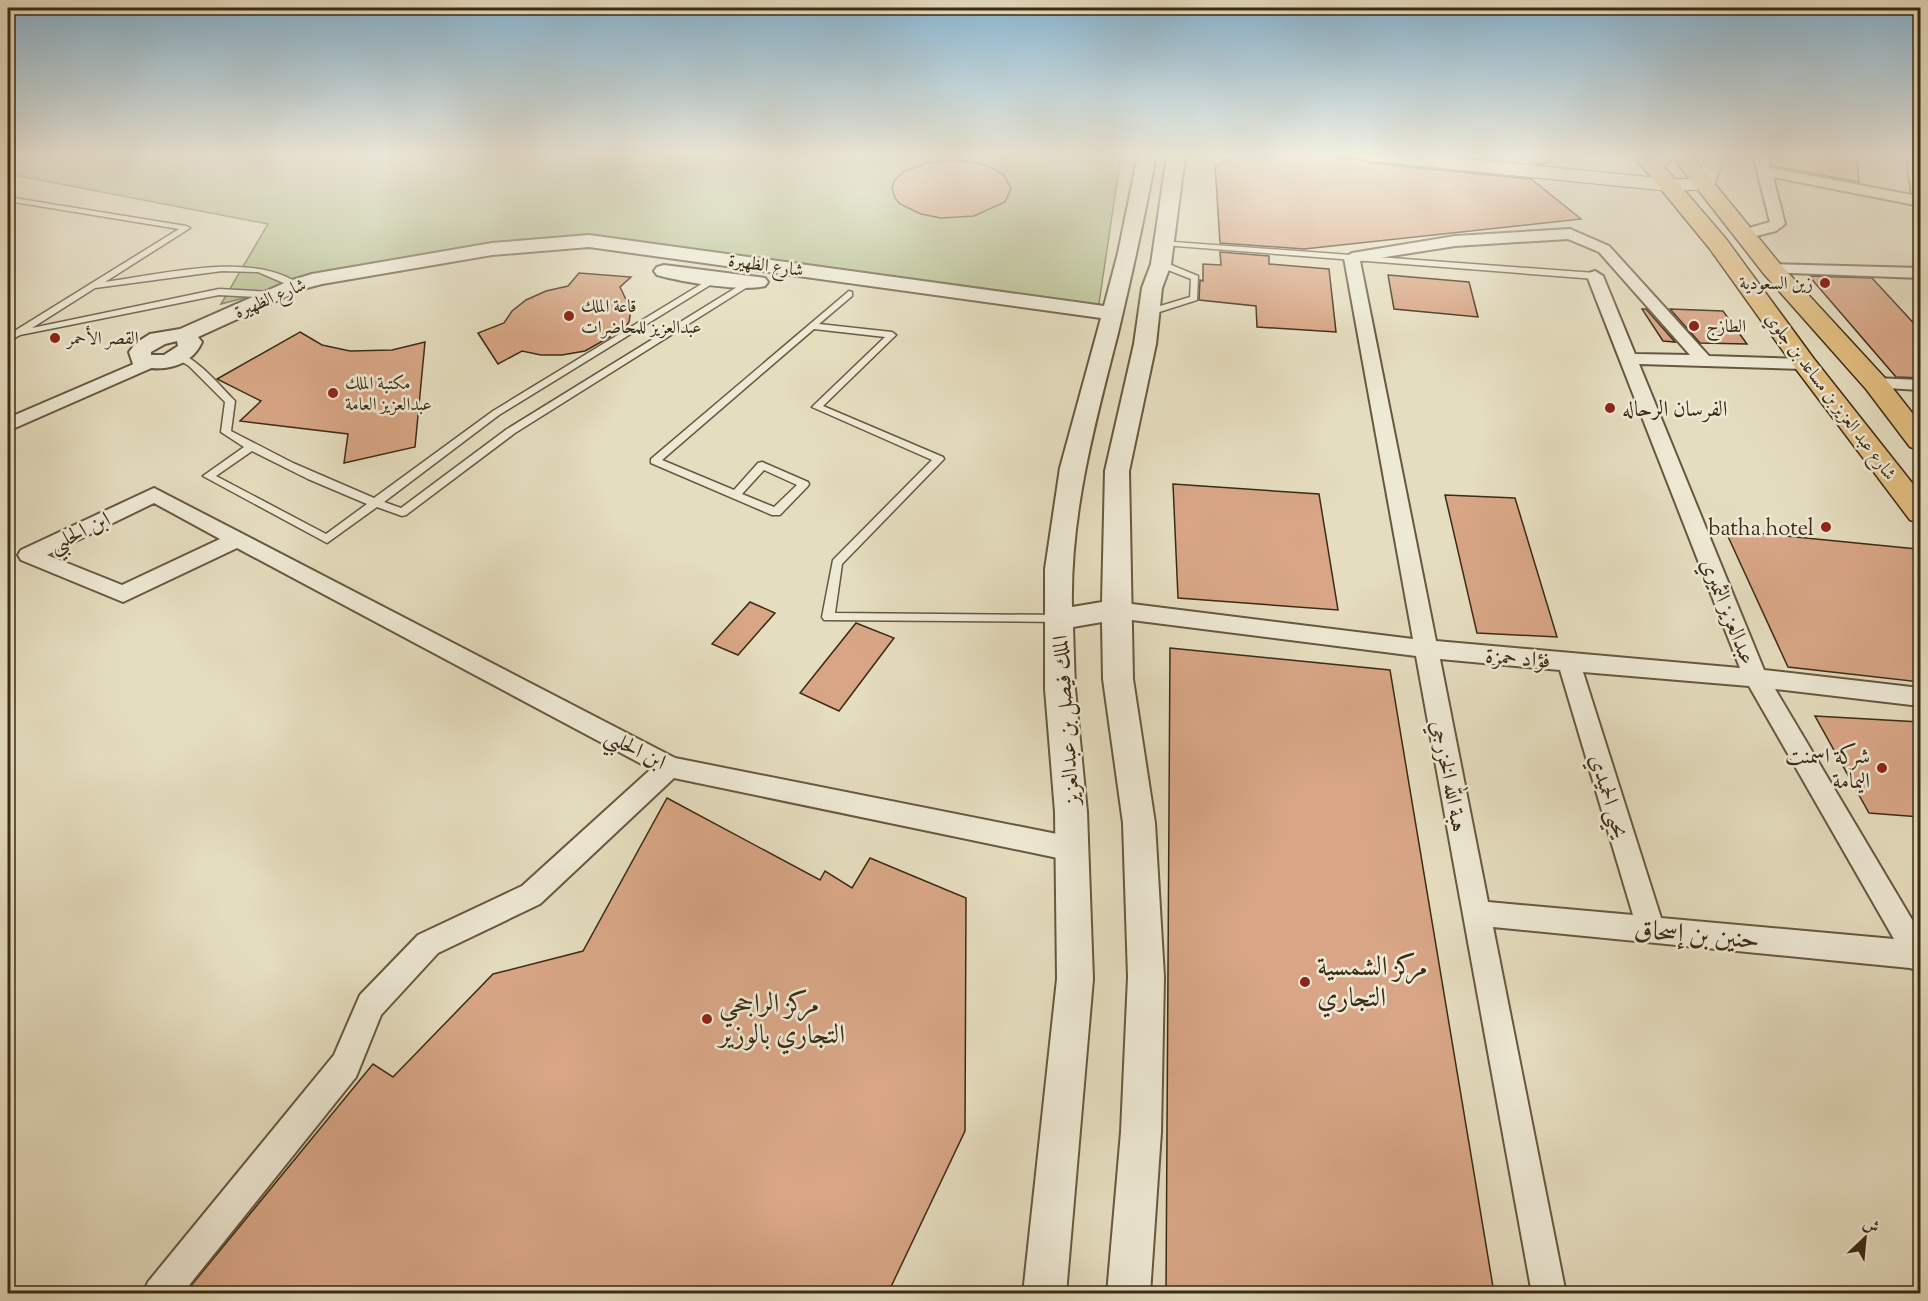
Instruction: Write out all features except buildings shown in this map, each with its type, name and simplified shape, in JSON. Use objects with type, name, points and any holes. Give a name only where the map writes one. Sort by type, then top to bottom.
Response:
[{"type":"main road","name":"شارع عبد العزيز بن مساعد بن جلوي","points":[[1696,216],[1805,364],[1920,513]]},
{"type":"main road","name":"شارع عبد العزيز بن مساعد بن جلوي","points":[[1730,216],[1772,269],[1875,383],[1920,441]]},
{"type":"main road","points":[[1718,244],[1717,240],[1726,235],[1748,239]]},
{"type":"street","name":"الملك فيصل بن عبدالعزيز","points":[[1044,1293],[1075,979],[1071,812],[1060,689],[1058,569],[1072,468],[1128,253],[1135,216]]},
{"type":"street","points":[[1128,1293],[1141,1132],[1146,977],[1139,823],[1118,679],[1117,471],[1150,312],[1152,288],[1162,254],[1167,216]]},
{"type":"street","points":[[1748,239],[1778,224],[1776,216]]},
{"type":"street","points":[[1352,258],[1455,241],[1570,234],[1604,249],[1704,361]]},
{"type":"street","name":"شارع الظهيرة","points":[[184,345],[296,285],[319,278],[492,249],[589,241],[1109,321]]},
{"type":"street","name":"شارع الظهيرة","points":[[184,345],[262,309],[308,292],[354,283],[423,278],[536,259],[585,258],[716,279],[753,281],[849,294],[1109,321]]},
{"type":"street","name":"هبة الله الخزرجي","points":[[1352,258],[1549,1293]]},
{"type":"street","points":[[1772,269],[1914,273],[1920,287]]},
{"type":"street","name":"عبدالعزيز الثميري","points":[[1595,276],[1756,678],[1919,957]]},
{"type":"street","name":"شارع الظهيرة","points":[[8,426],[145,357],[155,340],[171,336],[184,345]]},
{"type":"street","name":"شارع الظهيرة","points":[[8,409],[145,357]]},
{"type":"street","points":[[1629,359],[1805,364]]},
{"type":"street","points":[[1875,383],[1920,385]]},
{"type":"street","name":"ابن الحلبي","points":[[238,539],[123,594],[28,555],[154,495],[238,539],[670,767],[1072,849]]},
{"type":"street","points":[[1059,619],[1116,610]]},
{"type":"street","name":"فؤاد حمزة","points":[[1116,610],[1426,649],[1756,678],[1920,697]]},
{"type":"street","name":"يحيى الحميدي","points":[[1569,662],[1651,930]]},
{"type":"street","points":[[160,1293],[345,1066],[370,1005],[428,944],[531,895],[670,767]]},
{"type":"street","name":"حنين بن إسحاق","points":[[1476,913],[1919,957]]},
{"type":"lane","points":[[11,337],[186,228],[111,216]]},
{"type":"lane","name":"عبدالعزيز الثميري","points":[[1162,254],[1352,258],[1595,276]]},
{"type":"lane","points":[[1150,312],[1194,298],[1195,278],[1162,254]]},
{"type":"lane","points":[[89,287],[222,268],[259,270],[296,285]]},
{"type":"lane","points":[[251,447],[208,476],[327,539],[496,413],[716,279]]},
{"type":"lane","points":[[184,345],[192,364],[230,400],[226,432],[251,447],[375,503],[402,512],[511,431],[753,281]]},
{"type":"lane","points":[[11,337],[219,292],[274,296]]},
{"type":"lane","points":[[735,495],[762,465],[804,484],[777,512],[735,495],[655,461],[849,294]]},
{"type":"lane","points":[[812,326],[892,335],[817,407],[939,459],[837,563],[828,617],[1059,619]]},
{"type":"green space","points":[[225,216],[1112,216],[1098,310],[587,243],[490,250],[316,279],[221,304],[268,224]]},
{"type":"place","name":"زين السعودية","points":[[1825,283]]},
{"type":"place","name":"قاعة الملك عبدالعزيز للمحاضرات","points":[[569,316]]},
{"type":"place","name":"الطازج","points":[[1694,326]]},
{"type":"place","name":"القصر الأحمر","points":[[55,338]]},
{"type":"place","name":"مكتبة الملك عبدالعزيز العامة","points":[[333,393]]},
{"type":"place","name":"الفرسان الرحاله","points":[[1610,408]]},
{"type":"place","name":"batha hotel","points":[[1826,527]]},
{"type":"place","name":"شركة اسمنت اليمامة","points":[[1882,768]]},
{"type":"place","name":"مركز الشمسية التجاري","points":[[1305,982]]},
{"type":"place","name":"مركز الراجحي التجاري بالوزير","points":[[707,1019]]}]
